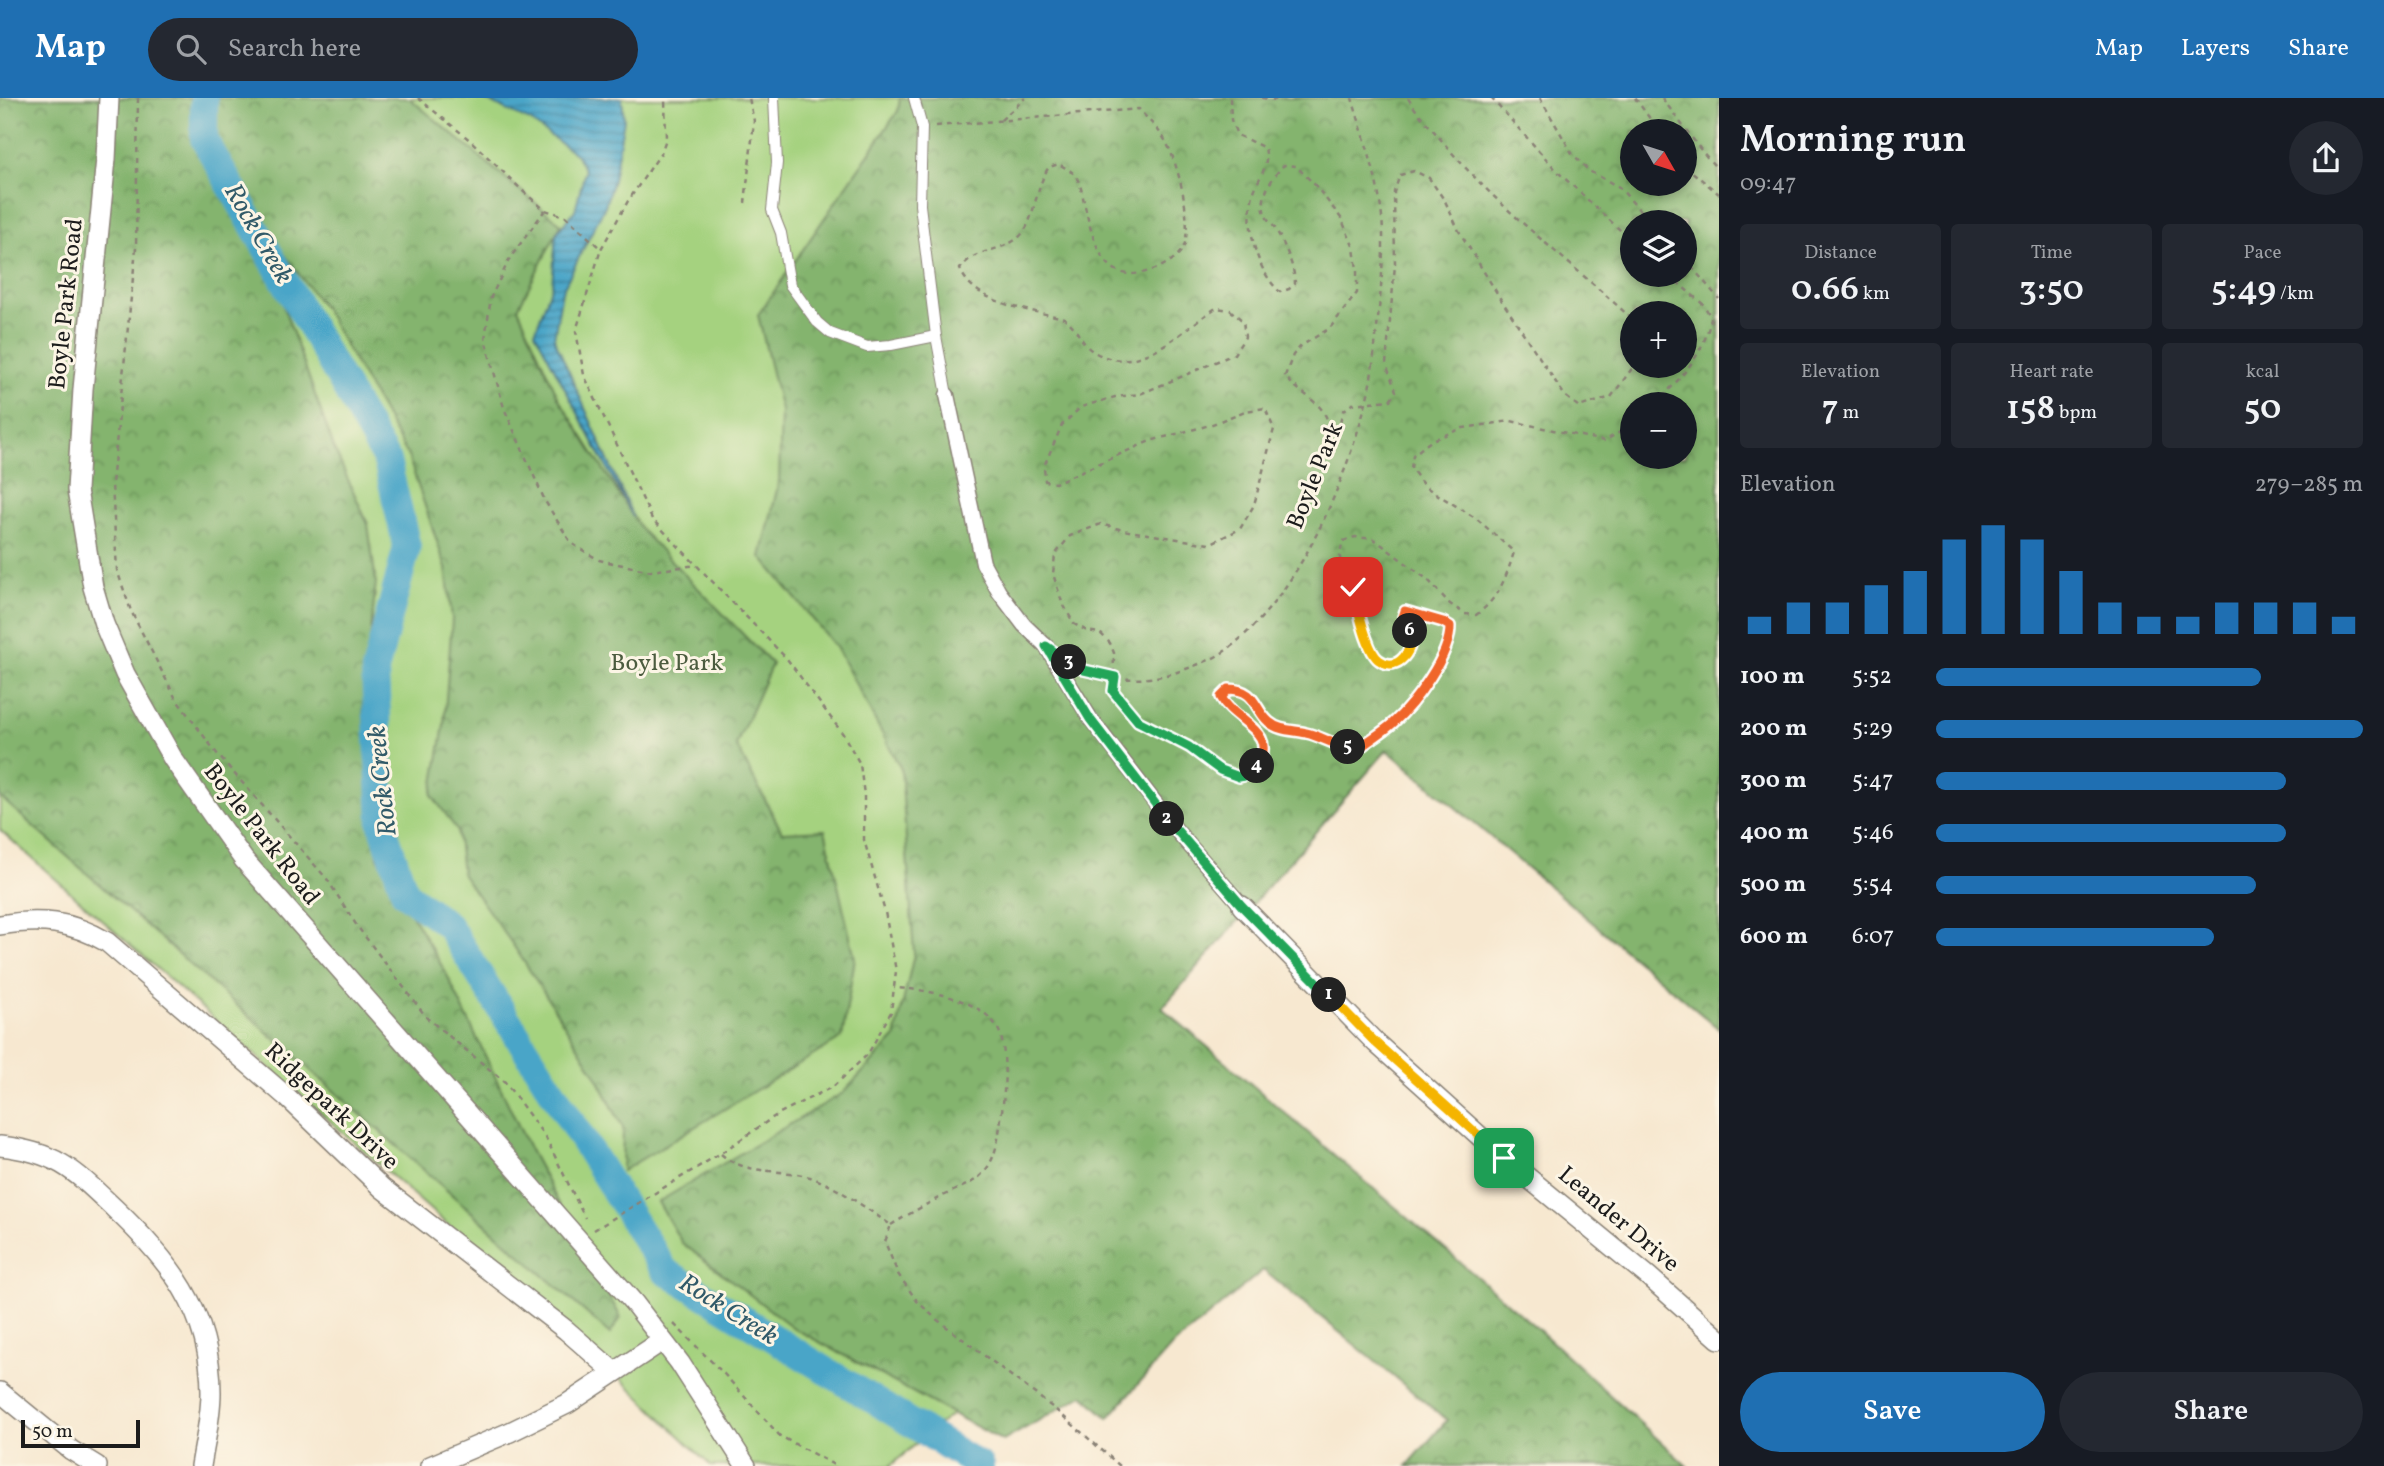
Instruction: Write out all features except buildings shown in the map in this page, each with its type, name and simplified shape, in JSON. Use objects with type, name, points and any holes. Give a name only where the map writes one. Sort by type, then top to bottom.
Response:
[{"type":"street","name":"Boyle Park Road","points":[[109,98],[106,159],[83,389],[76,490],[93,587],[103,624],[125,674],[173,759],[244,860],[634,1303],[680,1363],[746,1466]]},
{"type":"street","points":[[947,395],[983,563],[999,592],[1024,625],[1046,646],[1090,719],[1161,811],[1242,906]]},
{"type":"street","name":"Leander Drive","points":[[1242,906],[1376,1043],[1504,1158],[1648,1276],[1719,1339]]},
{"type":"street","name":"Ridgepark Drive","points":[[0,925],[47,920],[88,931],[107,942],[288,1098],[382,1188],[566,1330],[613,1371]]},
{"type":"street","points":[[0,1146],[41,1153],[75,1171],[146,1238],[177,1276],[199,1323],[210,1375],[210,1412],[201,1466]]},
{"type":"street","points":[[430,1466],[567,1404],[662,1341]]},
{"type":"street","points":[[0,1392],[71,1450],[97,1466]]},
{"type":"lane","points":[[774,98],[777,163],[772,210],[781,233],[790,285],[817,322],[830,332],[867,347],[936,336]]},
{"type":"lane","points":[[915,98],[922,127],[920,205],[936,336],[947,395]]},
{"type":"path","points":[[138,98],[136,248],[112,484],[117,570],[131,611],[176,699],[218,755],[327,879],[357,926],[427,1018],[505,1082],[547,1138],[586,1221]]},
{"type":"path","points":[[418,98],[471,141],[545,209],[565,216],[601,249]]},
{"type":"path","points":[[592,1232],[721,1153],[778,1114],[834,1086],[868,1054],[891,1012],[896,971],[885,912],[864,840],[864,794],[860,764],[843,734],[787,659],[652,519],[584,375],[576,331],[601,249],[628,201],[661,153],[666,139],[665,98]]},
{"type":"path","points":[[745,203],[754,121],[749,98]]},
{"type":"path","points":[[1001,120],[1025,98]]},
{"type":"path","points":[[1230,98],[1231,120],[1237,135],[1265,148],[1268,160],[1253,195],[1250,225],[1258,258],[1271,283],[1280,292],[1295,284],[1295,273],[1276,230],[1265,214],[1265,196],[1274,175],[1284,165],[1296,166],[1315,184],[1341,218],[1354,248],[1357,293],[1330,328],[1301,346],[1293,355],[1285,376],[1292,385],[1321,407],[1328,424],[1324,463],[1328,465],[1343,411],[1352,404],[1390,400],[1396,391],[1387,364],[1395,265],[1394,192],[1400,175],[1414,171],[1429,178],[1500,298],[1565,396],[1579,407],[1611,397],[1625,378]]},
{"type":"path","points":[[1262,98],[1277,98]]},
{"type":"path","name":"Boyle Park","points":[[1074,665],[1101,675],[1154,679],[1198,665],[1223,653],[1259,621],[1303,560],[1342,475],[1366,404],[1373,364],[1384,242],[1371,160],[1352,98]]},
{"type":"path","points":[[1408,98],[1465,170],[1556,254],[1620,308]]},
{"type":"path","points":[[1490,98],[1559,173],[1620,230]]},
{"type":"path","points":[[1540,98],[1572,153],[1589,171],[1619,187],[1639,210]]},
{"type":"path","points":[[1635,98],[1650,119]]},
{"type":"path","points":[[1662,98],[1719,171]]},
{"type":"path","points":[[922,127],[1139,109],[1166,142],[1178,174],[1187,224],[1184,247],[1173,259],[1153,270],[1131,274],[1116,271],[1105,262],[1074,174],[1059,164],[1049,167],[1041,178],[1023,233],[1010,243],[967,259],[960,269],[965,282],[987,296],[1064,318],[1074,325],[1083,344],[1098,354],[1120,360],[1144,356],[1216,308],[1230,310],[1242,321],[1245,337],[1234,354],[1140,394],[1115,397],[1081,407],[1062,425],[1044,466],[1045,481],[1055,484],[1150,441],[1210,425],[1245,411],[1265,408],[1274,429],[1254,505],[1240,529],[1209,544],[1101,524],[1070,536],[1055,555],[1053,574],[1062,602],[1074,624],[1087,631],[1100,633],[1110,643],[1114,653],[1113,691],[1138,721],[1189,747],[1220,770],[1239,777],[1252,774],[1263,757],[1262,739],[1252,725],[1225,705],[1221,697],[1229,689],[1240,689],[1254,698],[1269,723],[1283,729],[1309,733],[1332,745],[1358,749],[1393,723],[1436,666],[1450,636],[1450,626],[1405,611],[1403,617],[1413,639],[1402,660],[1389,664],[1379,660],[1371,651],[1353,587],[1340,559],[1343,541],[1355,537],[1374,539],[1428,580],[1450,604],[1465,614],[1476,615],[1489,606],[1505,583],[1514,552],[1477,519],[1424,486],[1411,468],[1413,455],[1432,440],[1463,428],[1511,421],[1604,441],[1620,432]]},
{"type":"path","points":[[1698,177],[1719,194]]},
{"type":"path","points":[[545,209],[510,258],[491,297],[485,339],[503,408],[545,501],[571,543],[599,560],[651,570],[697,565]]},
{"type":"path","points":[[1697,273],[1719,299]]},
{"type":"path","points":[[1666,392],[1699,354],[1707,338],[1711,318],[1704,305],[1683,287]]},
{"type":"path","points":[[894,988],[918,989],[968,1003],[991,1019],[999,1031],[1004,1050],[1003,1102],[993,1158],[984,1172],[972,1182],[891,1225],[885,1242],[898,1274],[917,1301],[935,1318],[1056,1410],[1120,1466]]},
{"type":"path","points":[[721,1153],[731,1162],[763,1172],[809,1177],[836,1189],[891,1225]]},
{"type":"path","points":[[666,1317],[724,1374],[780,1436],[836,1466]]},
{"type":"green space","name":"Boyle Park","points":[[0,98],[1719,98],[1719,501],[1435,643],[1138,976],[1132,1263],[890,1466],[711,1466],[613,1371],[0,830]]},
{"type":"green space","points":[[0,98],[409,98],[561,224],[518,308],[558,397],[642,531],[772,664],[736,745],[782,832],[825,830],[855,958],[842,1038],[622,1171],[623,1128],[597,1077],[547,997],[462,874],[457,830],[432,795],[444,725],[452,619],[446,568],[408,456],[325,310],[282,251],[283,305],[335,451],[368,524],[376,582],[363,708],[378,857],[446,973],[530,1150],[621,1318],[610,1334],[0,797]]},
{"type":"green space","points":[[900,98],[1719,98],[1719,1029],[1387,750],[1162,1008],[1537,1328],[1687,1466],[1407,1466],[1447,1420],[1263,1270],[1171,1347],[1108,1418],[1083,1395],[1003,1441],[795,1329],[682,1243],[658,1202],[843,1093],[895,1038],[914,954],[901,769],[836,647],[761,557],[779,481],[781,410],[758,315],[898,111]]},
{"type":"water","points":[[481,98],[622,98],[624,120],[613,180],[605,206],[562,291],[554,338],[633,517],[535,332],[552,285],[556,234],[575,210],[585,171],[577,155],[530,121]]},
{"type":"waterway","name":"Rock Creek","points":[[204,98],[204,139],[387,461],[407,547],[375,671],[382,824],[405,893],[448,925],[665,1271],[980,1466]]},
{"type":"route","points":[[1353,587],[1371,651],[1379,660],[1389,664],[1402,660],[1409,651],[1413,639],[1403,617],[1405,611],[1450,626],[1450,636],[1436,666],[1393,723],[1358,749],[1332,745],[1309,733],[1283,729],[1269,723],[1254,698],[1240,689],[1229,689],[1221,697],[1225,705],[1252,725],[1262,739],[1263,757],[1252,774],[1239,777],[1220,770],[1189,747],[1138,721],[1113,691],[1115,677],[1080,668],[1046,646],[1090,719],[1177,831],[1242,906],[1376,1043],[1504,1158]]}]
